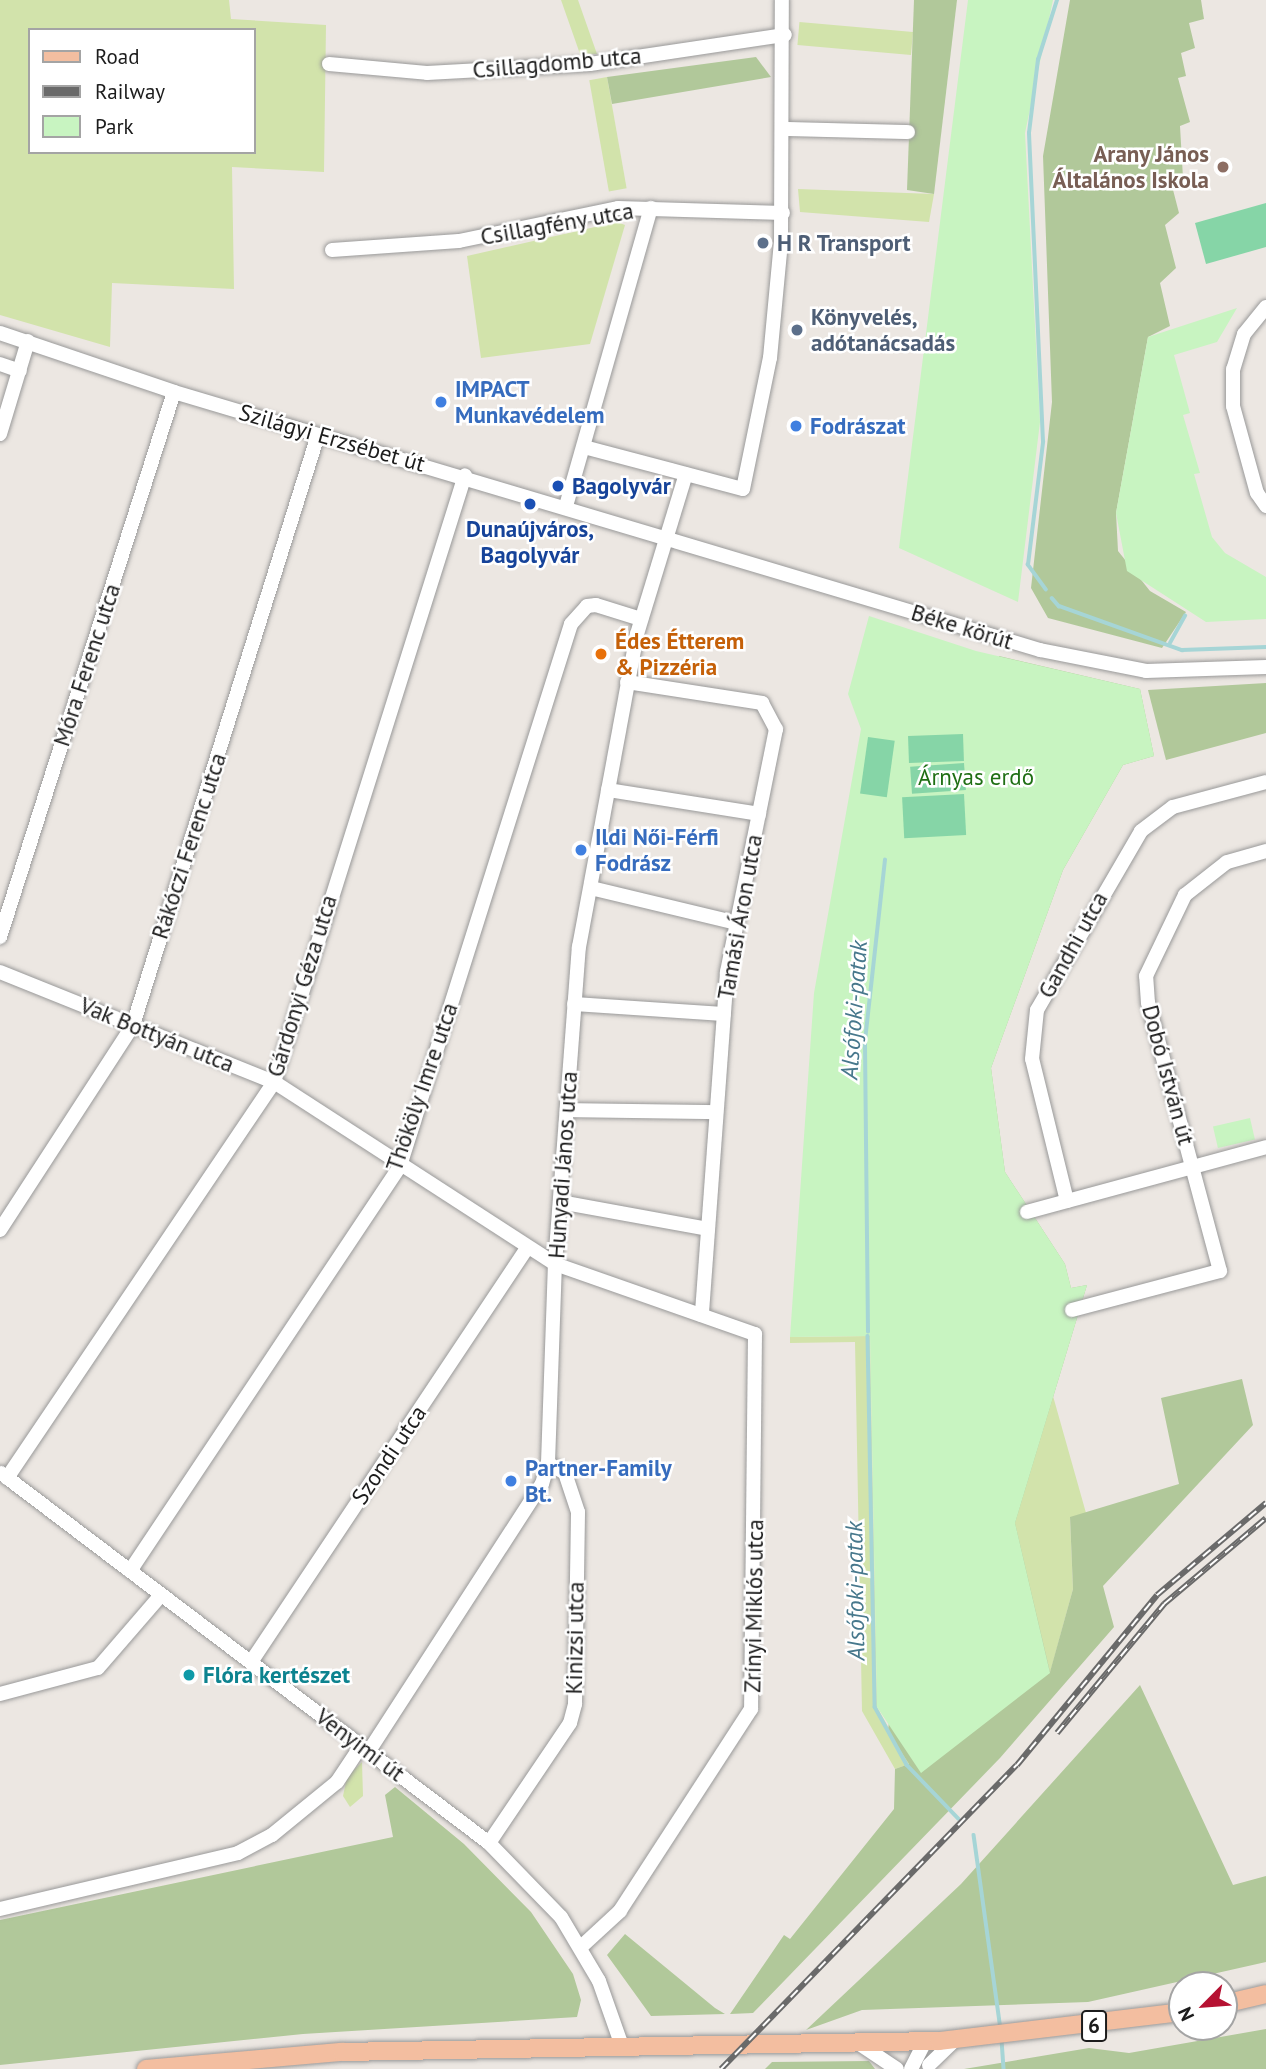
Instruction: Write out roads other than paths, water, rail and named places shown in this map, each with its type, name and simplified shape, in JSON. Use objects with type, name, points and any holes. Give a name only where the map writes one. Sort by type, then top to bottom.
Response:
[{"type":"main road","points":[[1238,2001],[1266,1994]]},
{"type":"main road","name":"6","points":[[146,2069],[342,2052],[925,2042],[999,2036],[1168,2014]]},
{"type":"street","points":[[584,447],[743,489],[770,358],[783,213],[785,35],[782,0]]},
{"type":"street","name":"Csillagdomb utca","points":[[329,64],[427,72],[578,65],[785,35]]},
{"type":"street","points":[[785,129],[908,132]]},
{"type":"street","name":"Csillagfény utca","points":[[332,250],[424,246],[618,208],[783,213]]},
{"type":"street","points":[[566,506],[651,208]]},
{"type":"street","points":[[1266,307],[1244,334],[1233,369],[1233,406],[1266,506]]},
{"type":"street","name":"Szilágyi Erzsébet út","points":[[0,333],[174,392],[667,535]]},
{"type":"street","points":[[0,434],[29,341]]},
{"type":"street","points":[[0,364],[20,370]]},
{"type":"street","name":"Móra Ferenc utca","points":[[0,937],[174,392]]},
{"type":"street","name":"Rákóczi Ferenc utca","points":[[0,1230],[133,1025],[318,435]]},
{"type":"street","name":"Hunyadi János utca","points":[[0,1909],[238,1853],[272,1835],[337,1782],[365,1749],[542,1484],[548,1463],[555,1264],[574,1004],[627,682],[641,619],[687,474]]},
{"type":"street","name":"Gárdonyi Géza utca","points":[[4,1476],[274,1082],[465,475]]},
{"type":"street","name":"Béke körút","points":[[667,535],[1091,663],[1186,673],[1266,667]]},
{"type":"street","name":"Thököly Imre utca","points":[[130,1571],[400,1166],[571,624],[582,610],[596,605],[641,619]]},
{"type":"street","name":"Tamási Áron utca","points":[[627,682],[767,707],[776,729],[737,923],[724,1014],[702,1315]]},
{"type":"street","name":"Gandhi utca","points":[[1067,1201],[1032,1059],[1037,1010],[1141,831],[1173,807],[1266,782]]},
{"type":"street","points":[[608,790],[758,814]]},
{"type":"street","name":"Dobó István út","points":[[1072,1310],[1220,1271],[1148,1003],[1146,976],[1185,895],[1227,862],[1266,850]]},
{"type":"street","points":[[591,888],[737,923]]},
{"type":"street","name":"Vak Bottyán utca","points":[[0,972],[274,1082],[555,1264],[755,1334]]},
{"type":"street","points":[[574,1004],[724,1014]]},
{"type":"street","points":[[567,1110],[716,1112]]},
{"type":"street","points":[[1027,1212],[1266,1147]]},
{"type":"street","points":[[560,1202],[708,1229]]},
{"type":"street","name":"Szondi utca","points":[[251,1662],[527,1248]]},
{"type":"street","name":"Zrínyi Miklós utca","points":[[581,1947],[620,1911],[751,1709],[755,1334]]},
{"type":"street","name":"Kinizsi utca","points":[[489,1843],[570,1723],[575,1704],[578,1512],[565,1473],[548,1463]]},
{"type":"street","name":"Venyimi út","points":[[4,1476],[489,1843],[534,1886],[581,1947],[614,2013],[622,2046]]},
{"type":"street","points":[[0,1694],[98,1668],[161,1595]]},
{"type":"street","points":[[929,2067],[956,2040]]},
{"type":"street","points":[[925,2042],[929,2067]]},
{"type":"street","points":[[911,2069],[925,2042]]},
{"type":"street","points":[[860,2044],[897,2069]]},
{"type":"waterway","points":[[1046,590],[1028,565],[1043,442],[1029,133],[1038,60],[1057,0]]},
{"type":"waterway","points":[[1052,598],[1059,606],[1182,650],[1266,647]]},
{"type":"waterway","points":[[1170,643],[1185,616]]},
{"type":"waterway","name":"Alsófoki-patak","points":[[868,1332],[865,1041],[885,860]]},
{"type":"waterway","name":"Alsófoki-patak","points":[[868,1336],[875,1707],[907,1765],[958,1818]]},
{"type":"waterway","name":"Alsófoki-patak","points":[[974,1835],[1001,2029]]},
{"type":"waterway","name":"Alsófoki-patak","points":[[1002,2040],[1004,2069]]},
{"type":"railway","points":[[721,2069],[1017,1765],[1157,1595],[1266,1503]]},
{"type":"railway","points":[[1057,1733],[1164,1604],[1266,1518]]},
{"type":"place","name":"Arany János Általános Iskola","points":[[1223,167]]},
{"type":"place","name":"H R Transport","points":[[763,243]]},
{"type":"place","name":"Könyvelés, adótanácsadás","points":[[797,330]]},
{"type":"place","name":"IMPACT Munkavédelem","points":[[441,402]]},
{"type":"place","name":"Fodrászat","points":[[796,426]]},
{"type":"place","name":"Bagolyvár","points":[[558,486]]},
{"type":"place","name":"Dunaújváros, Bagolyvár","points":[[530,504]]},
{"type":"place","name":"Édes Étterem & Pizzéria","points":[[601,654]]},
{"type":"place","name":"Ildi Női-Férfi Fodrász","points":[[581,850]]},
{"type":"place","name":"Partner-Family Bt.","points":[[511,1481]]},
{"type":"place","name":"Flóra kertészet","points":[[189,1675]]},
{"type":"park label","name":"Árnyas erdő","points":[[976,777]]}]
